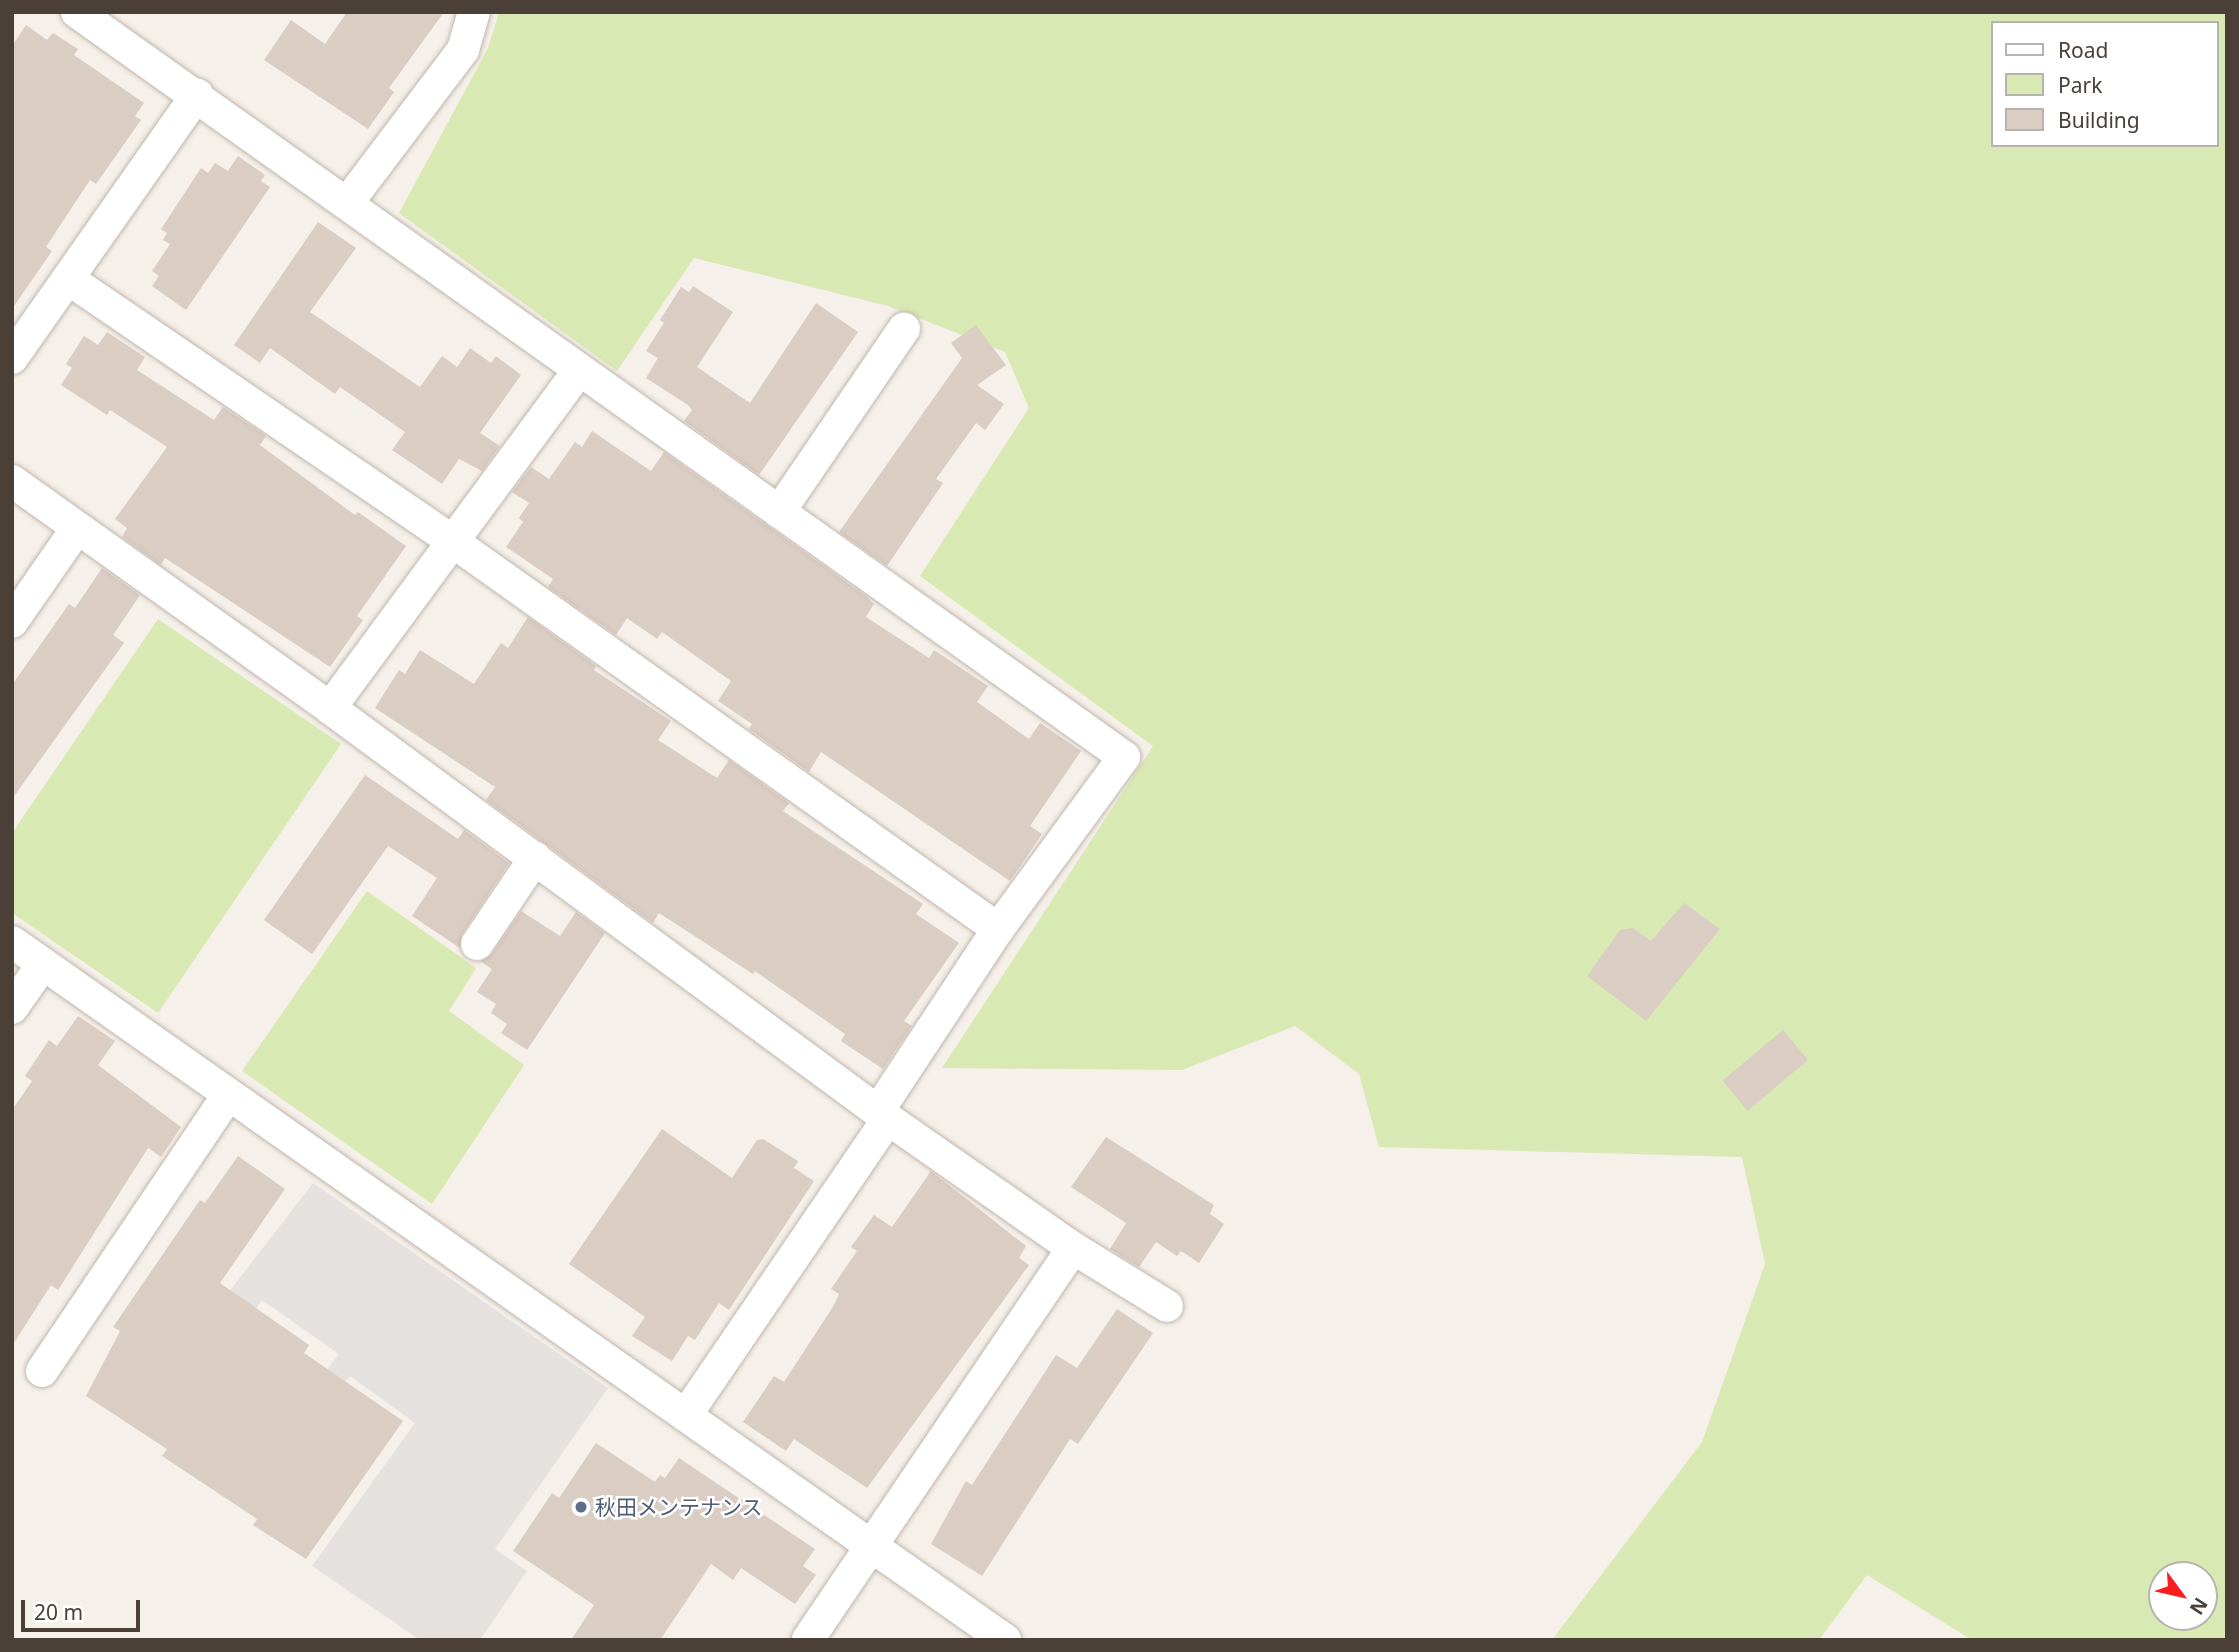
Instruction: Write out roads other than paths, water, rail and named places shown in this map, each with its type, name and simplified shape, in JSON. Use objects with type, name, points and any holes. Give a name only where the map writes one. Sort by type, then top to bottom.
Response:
[{"type":"street","points":[[77,12],[348,202],[579,370],[1124,757],[999,929],[883,1115],[686,1415]]},
{"type":"street","points":[[348,202],[463,50],[474,12]]},
{"type":"street","points":[[12,358],[71,280],[197,95]]},
{"type":"street","points":[[71,280],[452,541],[999,929]]},
{"type":"street","points":[[779,512],[904,329]]},
{"type":"street","points":[[330,708],[579,370]]},
{"type":"street","points":[[12,481],[330,708],[883,1115],[1070,1246],[1167,1306]]},
{"type":"street","points":[[12,622],[77,528]]},
{"type":"street","points":[[477,944],[535,858]]},
{"type":"street","points":[[12,942],[686,1415],[876,1545],[1005,1640]]},
{"type":"street","points":[[12,1008],[43,964]]},
{"type":"street","points":[[42,1371],[228,1095]]},
{"type":"street","points":[[808,1640],[876,1545],[1070,1246]]},
{"type":"place","name":"秋田メンテナンス","points":[[581,1507]]}]
